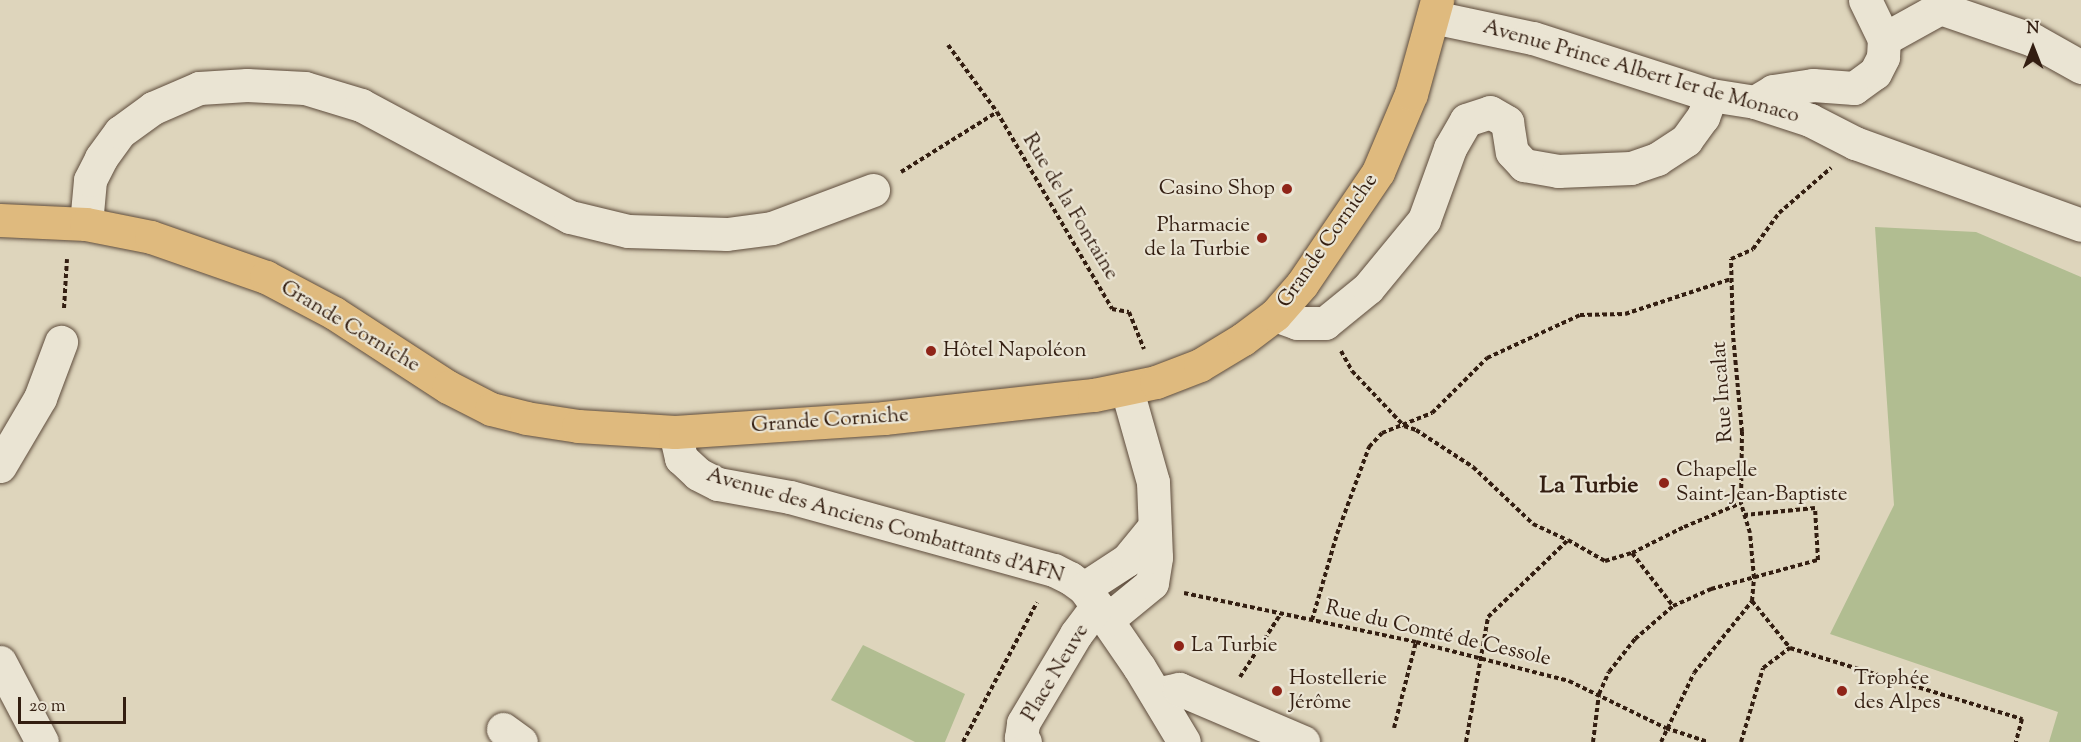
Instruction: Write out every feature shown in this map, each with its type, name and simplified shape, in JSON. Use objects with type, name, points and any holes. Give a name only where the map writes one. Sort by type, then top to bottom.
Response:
[{"type":"main road","name":"Grande Corniche","points":[[0,220],[86,224],[151,237],[266,277],[334,313],[448,387],[491,409],[578,426],[675,432],[930,414],[1142,386],[1200,364],[1243,339],[1275,315],[1302,284],[1378,172],[1411,93],[1435,8]]},
{"type":"street","points":[[1755,102],[1773,91],[1813,85],[1854,88],[1875,73],[1883,57],[1884,39],[1865,0]]},
{"type":"street","name":"Avenue Prince Albert Ier de Monaco","points":[[1435,8],[1712,95],[1755,102],[1809,120],[1855,143],[2081,225]]},
{"type":"street","points":[[1884,39],[1940,8],[2033,40],[2081,67]]},
{"type":"street","points":[[86,224],[90,180],[101,158],[120,132],[153,108],[199,88],[247,85],[305,88],[361,105],[570,217],[628,231],[726,234],[772,228],[873,190]]},
{"type":"street","points":[[1275,315],[1297,323],[1325,323],[1368,288],[1424,220],[1450,148],[1466,120],[1490,112],[1507,122],[1512,152],[1524,165],[1557,171],[1631,168],[1657,159],[1686,140],[1703,117],[1712,95]]},
{"type":"street","points":[[0,466],[7,429],[39,398],[61,342]]},
{"type":"street","points":[[1096,604],[1152,583],[1156,557],[1153,482],[1142,386]]},
{"type":"street","name":"Avenue des Anciens Combattants d'AFN","points":[[675,432],[681,458],[698,474],[718,484],[790,497],[1054,570],[1096,604]]},
{"type":"street","points":[[1096,604],[1154,527]]},
{"type":"street","points":[[1096,604],[1156,694],[1184,742]]},
{"type":"street","name":"Place Neuve","points":[[1025,742],[1022,738],[1023,723],[1096,604]]},
{"type":"street","points":[[0,662],[42,742]]},
{"type":"street","points":[[1156,694],[1179,689],[1303,742]]},
{"type":"path","name":"Rue de la Fontaine","points":[[948,45],[997,112],[1112,309],[1130,312],[1142,386]]},
{"type":"path","points":[[873,190],[997,112]]},
{"type":"path","points":[[1312,620],[1337,534],[1369,447],[1382,433],[1432,413],[1487,358],[1580,315],[1625,314],[1731,279],[1731,259],[1753,249],[1779,213],[1824,176]]},
{"type":"path","points":[[61,342],[67,250]]},
{"type":"path","name":"Rue Incalat","points":[[1731,279],[1742,432],[1741,503],[1750,533],[1754,578],[1752,602]]},
{"type":"path","points":[[1325,323],[1352,370],[1404,426],[1416,430],[1473,467],[1533,524],[1605,561],[1632,553],[1684,527],[1741,503]]},
{"type":"path","points":[[1593,742],[1599,694],[1609,672],[1635,639],[1673,606],[1711,589],[1818,560],[1815,508],[1744,515]]},
{"type":"path","points":[[1466,742],[1488,617],[1568,540]]},
{"type":"path","points":[[1632,553],[1673,606]]},
{"type":"path","points":[[963,742],[1054,570]]},
{"type":"path","name":"Rue du Comté de Cessole","points":[[1152,583],[1190,596],[1416,642],[1569,681],[1666,728],[1708,742]]},
{"type":"path","points":[[1661,742],[1694,673],[1752,602],[1790,648],[2022,719],[2016,742]]},
{"type":"path","points":[[1221,706],[1280,615]]},
{"type":"path","points":[[1394,728],[1416,642]]},
{"type":"path","points":[[1741,742],[1763,668],[1790,648]]},
{"type":"green space","points":[[1875,227],[1976,232],[2081,277],[2081,742],[2049,742],[2058,712],[1830,634],[1894,505]]},
{"type":"green space","points":[[863,645],[965,694],[945,742],[915,742],[831,700]]},
{"type":"place","name":"Casino Shop","points":[[1287,189]]},
{"type":"place","name":"Pharmacie de la Turbie","points":[[1262,238]]},
{"type":"place","name":"Hôtel Napoléon","points":[[931,351]]},
{"type":"place","name":"Chapelle Saint-Jean-Baptiste","points":[[1664,483]]},
{"type":"place","name":"La Turbie","points":[[1179,646]]},
{"type":"place","name":"Hostellerie Jérôme","points":[[1277,691]]},
{"type":"place","name":"Trophée des Alpes","points":[[1842,691]]},
{"type":"district","name":"La Turbie","points":[[1589,487]]}]
